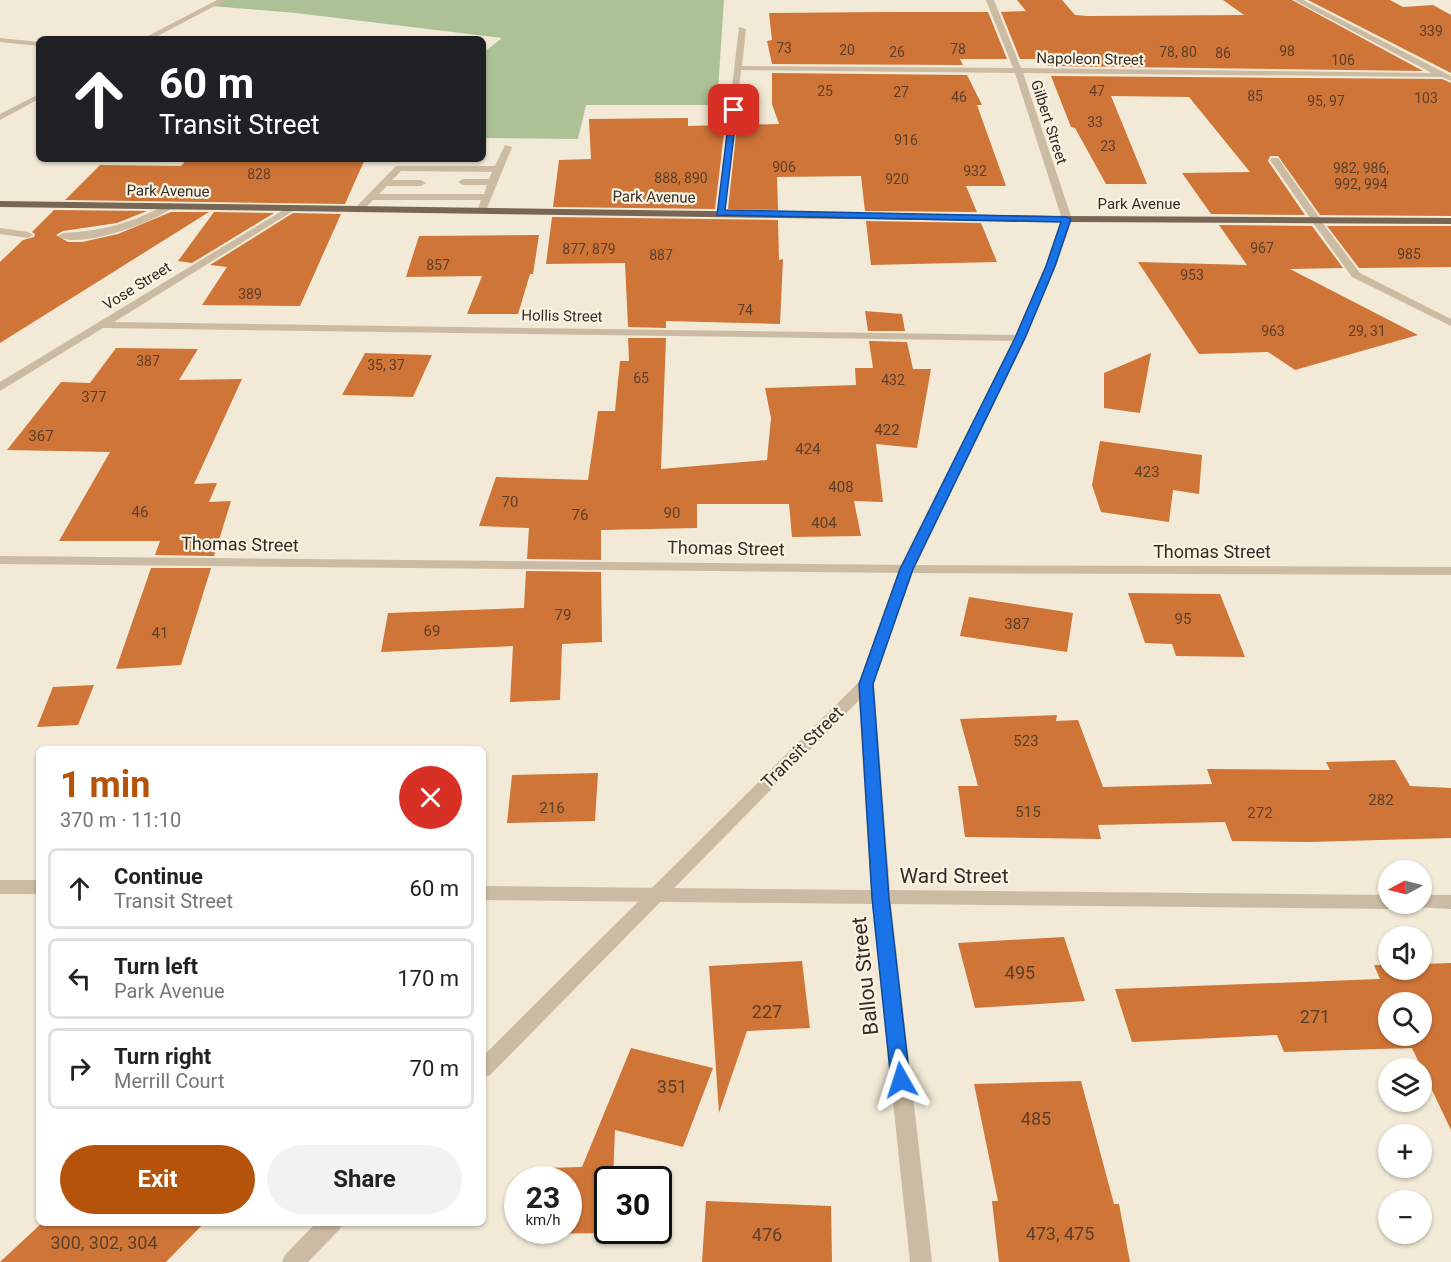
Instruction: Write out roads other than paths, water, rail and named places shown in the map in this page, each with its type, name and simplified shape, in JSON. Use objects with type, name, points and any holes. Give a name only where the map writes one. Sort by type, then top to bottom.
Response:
[{"type":"main road","name":"Park Avenue","points":[[0,204],[1066,219],[1451,221]]},
{"type":"street","points":[[152,36],[222,0]]},
{"type":"street","name":"Gilbert Street","points":[[990,0],[1018,71],[1066,219]]},
{"type":"street","points":[[1298,0],[1451,79]]},
{"type":"street","points":[[720,213],[742,29]]},
{"type":"street","points":[[0,40],[36,44]]},
{"type":"street","name":"Napoleon Street","points":[[739,69],[1441,75]]},
{"type":"street","points":[[0,117],[36,98]]},
{"type":"street","points":[[482,211],[508,147]]},
{"type":"street","points":[[1275,160],[1356,274],[1451,323]]},
{"type":"street","points":[[359,209],[399,168],[498,169]]},
{"type":"street","points":[[463,182],[494,182]]},
{"type":"street","points":[[385,183],[421,183]]},
{"type":"street","points":[[372,196],[487,197]]},
{"type":"street","points":[[63,236],[92,234],[129,227],[144,222],[171,205]]},
{"type":"street","name":"Vose Street","points":[[0,387],[290,209]]},
{"type":"street","name":"Transit Street","points":[[486,1066],[866,684],[907,569],[1020,338],[1051,266],[1066,219]]},
{"type":"street","points":[[0,231],[28,235]]},
{"type":"street","name":"Hollis Street","points":[[103,325],[1020,338]]},
{"type":"street","name":"Thomas Street","points":[[0,560],[1451,572]]},
{"type":"street","name":"Ballou Street","points":[[866,684],[881,898],[921,1262]]},
{"type":"street","points":[[0,887],[36,887]]},
{"type":"street","name":"Ward Street","points":[[486,893],[1378,902]]},
{"type":"street","points":[[1432,902],[1451,902]]},
{"type":"street","points":[[293,1262],[328,1226]]}]
